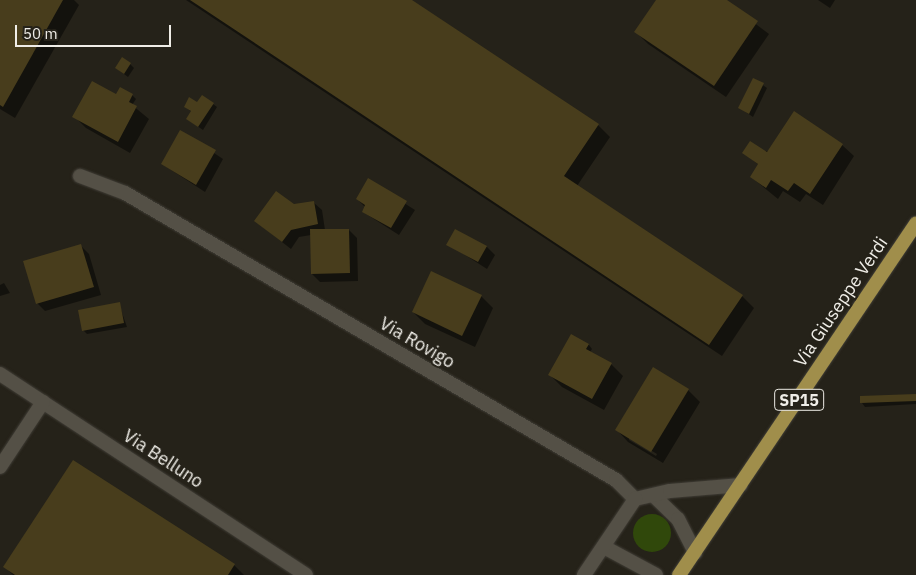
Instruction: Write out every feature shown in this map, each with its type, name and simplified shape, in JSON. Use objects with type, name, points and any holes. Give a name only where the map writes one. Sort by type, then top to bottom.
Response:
[{"type":"main road","name":"Via Giuseppe Verdi","points":[[679,575],[916,224]]},
{"type":"street","name":"Via Rovigo","points":[[80,176],[125,193],[616,480],[634,499]]},
{"type":"street","name":"Via Belluno","points":[[0,374],[306,575]]},
{"type":"street","points":[[0,467],[43,402]]},
{"type":"street","points":[[584,575],[634,499],[654,497],[670,491],[741,485]]},
{"type":"street","points":[[654,497],[678,519],[694,553]]},
{"type":"street","points":[[604,547],[656,575]]},
{"type":"green space","points":[[652,514],[665,520],[671,533],[665,546],[652,552],[639,546],[633,533],[639,520]]},
{"type":"building","points":[[0,0],[63,0],[3,107],[0,105]]},
{"type":"building","points":[[190,0],[412,0],[599,124],[564,176],[743,295],[709,345]]},
{"type":"building","points":[[656,0],[727,0],[758,21],[714,86],[634,32]]},
{"type":"building","points":[[122,57],[131,63],[124,74],[115,68]]},
{"type":"building","points":[[753,78],[764,83],[749,114],[738,108]]},
{"type":"building","points":[[92,81],[116,94],[120,87],[133,94],[129,102],[137,106],[118,142],[72,117]]},
{"type":"building","points":[[202,95],[214,103],[198,127],[186,119],[191,111],[184,107],[189,97],[197,102]]},
{"type":"building","points":[[794,111],[843,144],[810,194],[794,183],[788,191],[771,180],[766,188],[750,177],[758,164],[742,153],[750,141],[767,152]]},
{"type":"building","points":[[180,130],[216,150],[196,185],[161,164]]},
{"type":"building","points":[[368,178],[407,201],[391,228],[362,212],[365,205],[356,199]]},
{"type":"building","points":[[276,191],[294,204],[314,201],[318,224],[291,230],[282,242],[254,221]]},
{"type":"building","points":[[310,229],[349,229],[350,273],[311,274]]},
{"type":"building","points":[[455,229],[487,246],[478,262],[446,245]]},
{"type":"building","points":[[81,244],[94,287],[36,304],[23,261]]},
{"type":"building","points":[[431,271],[482,295],[462,336],[412,312]]},
{"type":"building","points":[[120,302],[124,323],[82,331],[78,310]]},
{"type":"building","points":[[571,334],[589,344],[586,349],[612,363],[592,399],[548,375]]},
{"type":"building","points":[[653,367],[689,389],[651,452],[615,430]]},
{"type":"building","points":[[916,394],[916,401],[860,403],[860,396]]},
{"type":"building","points":[[73,460],[235,564],[228,575],[15,575],[3,567]]}]
